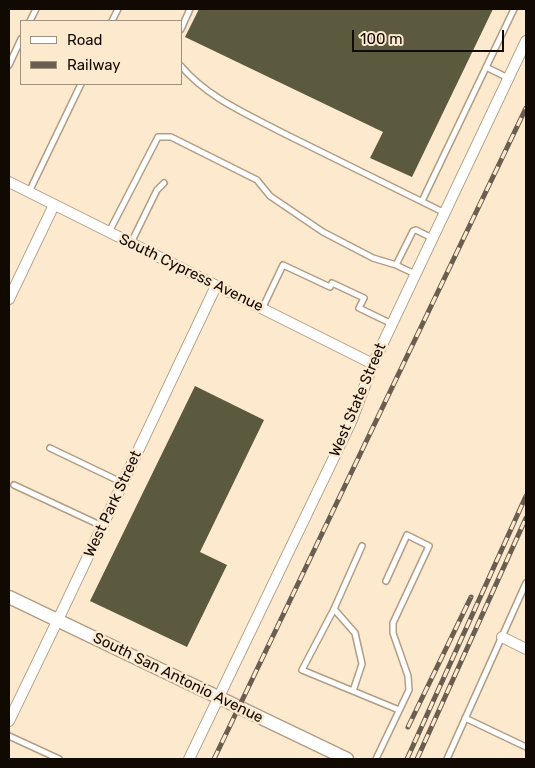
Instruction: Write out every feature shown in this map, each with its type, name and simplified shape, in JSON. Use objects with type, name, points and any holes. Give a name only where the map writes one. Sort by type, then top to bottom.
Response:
[{"type":"street","name":"West State Street","points":[[189,759],[350,422],[373,364],[526,41]]},
{"type":"street","name":"South Cypress Avenue","points":[[9,182],[373,364]]},
{"type":"street","points":[[9,299],[54,205]]},
{"type":"street","name":"West Park Street","points":[[9,722],[13,704],[58,620],[216,286]]},
{"type":"street","name":"South San Antonio Avenue","points":[[9,597],[347,759]]},
{"type":"street","points":[[502,637],[526,649]]},
{"type":"lane","points":[[182,27],[190,9]]},
{"type":"lane","points":[[422,201],[514,9]]},
{"type":"lane","points":[[9,65],[20,41]]},
{"type":"lane","points":[[182,67],[220,100],[309,146],[445,212]]},
{"type":"lane","points":[[486,67],[508,78]]},
{"type":"lane","points":[[29,192],[82,85]]},
{"type":"lane","points":[[109,232],[158,137],[171,137],[256,180],[270,196],[323,232],[373,258],[416,274]]},
{"type":"lane","points":[[131,244],[157,190],[164,184]]},
{"type":"lane","points":[[396,265],[413,231],[416,230],[432,238]]},
{"type":"lane","points":[[262,309],[283,265],[330,287],[332,283],[364,298],[359,308],[392,324]]},
{"type":"lane","points":[[50,448],[123,483]]},
{"type":"lane","points":[[14,484],[102,526]]},
{"type":"lane","points":[[376,759],[409,690],[408,676],[393,633],[393,623],[429,546],[407,535],[386,581]]},
{"type":"lane","points":[[362,546],[334,609],[302,670],[399,710]]},
{"type":"lane","points":[[447,759],[526,583]]},
{"type":"lane","points":[[334,609],[355,633],[362,664],[353,691]]},
{"type":"lane","points":[[466,718],[526,747]]},
{"type":"lane","points":[[9,736],[59,759]]},
{"type":"building","points":[[199,9],[493,9],[412,177],[370,158],[383,132],[185,37]]},
{"type":"building","points":[[195,386],[264,420],[200,552],[227,565],[187,647],[90,601]]},
{"type":"railway","points":[[214,759],[526,108]]},
{"type":"railway","points":[[407,759],[526,496]]},
{"type":"railway","points":[[417,759],[526,518]]},
{"type":"railway","points":[[408,727],[471,597]]}]
